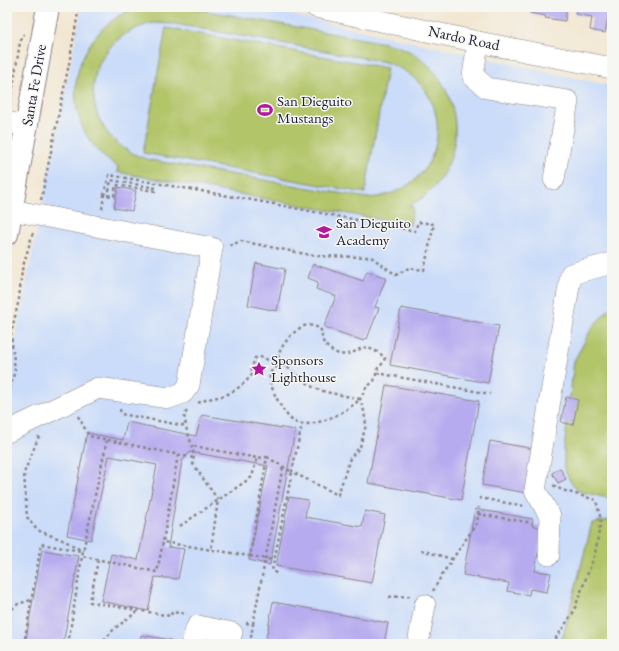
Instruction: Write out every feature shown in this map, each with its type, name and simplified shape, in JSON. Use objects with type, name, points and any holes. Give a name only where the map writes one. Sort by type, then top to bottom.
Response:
[{"type":"main road","name":"Santa Fe Drive","points":[[7,234],[11,210],[12,173],[17,124],[48,7]]},
{"type":"street","name":"Nardo Road","points":[[316,7],[478,42],[612,68]]},
{"type":"street","points":[[478,42],[473,76],[487,88],[568,101],[554,179]]},
{"type":"street","points":[[7,432],[98,388],[169,398],[183,393],[189,385],[212,248],[11,210]]},
{"type":"street","points":[[549,555],[548,518],[535,490],[571,274],[612,263]]},
{"type":"street","points":[[418,644],[425,605]]},
{"type":"street","points":[[192,644],[198,626],[239,628]]},
{"type":"path","points":[[102,209],[109,175],[415,231],[418,222],[434,224],[424,270],[409,268],[396,275],[371,257],[315,256],[241,241],[224,247]]},
{"type":"path","points":[[104,195],[108,196],[114,196],[116,185],[155,192],[156,188],[111,180],[108,196]]},
{"type":"path","points":[[278,367],[279,353],[293,334],[305,326],[320,328],[323,335],[323,341],[328,349],[337,354],[347,355],[363,347],[380,353],[385,358],[383,363],[378,368],[374,381],[366,388],[360,399],[354,405],[338,415],[317,422],[302,424],[293,422],[278,401],[270,379],[271,372],[274,368],[278,367],[282,365],[287,367],[314,388],[360,399]]},
{"type":"path","points":[[194,406],[204,400],[224,396],[245,383],[251,376],[255,358],[263,358],[278,367]]},
{"type":"path","points":[[377,373],[490,394]]},
{"type":"path","points":[[198,403],[200,396]]},
{"type":"path","points":[[193,446],[257,458],[267,457],[292,472],[338,495],[350,458],[360,447],[366,426],[360,399]]},
{"type":"path","points":[[120,407],[121,414],[186,426]]},
{"type":"path","points":[[189,408],[184,415],[193,446],[193,464],[218,500],[211,549]]},
{"type":"path","points":[[179,411],[185,413]]},
{"type":"path","points":[[76,412],[89,436],[194,458]]},
{"type":"path","points":[[278,574],[272,571],[302,424]]},
{"type":"path","points":[[40,434],[24,473],[27,517],[37,530],[65,541],[83,551]]},
{"type":"path","points":[[68,644],[82,556],[107,440]]},
{"type":"path","points":[[82,556],[157,572],[178,454]]},
{"type":"path","points":[[250,556],[267,457]]},
{"type":"path","points":[[180,526],[252,477],[257,458]]},
{"type":"path","points":[[250,644],[283,466]]},
{"type":"path","points":[[552,644],[573,612],[596,554],[601,520],[596,500],[562,490],[553,484]]},
{"type":"path","points":[[479,498],[548,518]]},
{"type":"path","points":[[425,605],[443,572],[477,523],[479,507]]},
{"type":"path","points":[[478,514],[548,518]]},
{"type":"path","points":[[163,542],[274,560]]},
{"type":"path","points":[[24,644],[40,544],[83,551]]},
{"type":"path","points":[[421,550],[452,559]]},
{"type":"path","points":[[98,560],[90,602],[171,616],[172,612],[194,615]]},
{"type":"path","points":[[7,613],[18,604],[31,600]]},
{"type":"path","points":[[99,644],[102,643],[114,629],[138,610]]},
{"type":"path","points":[[239,628],[253,624]]},
{"type":"shaded area","name":"San Dieguito Academy","points":[[82,7],[256,7],[612,86],[612,644],[7,644],[7,378]]},
{"type":"green space","points":[[185,7],[385,43],[411,52],[426,63],[439,78],[448,94],[453,112],[455,130],[453,148],[447,166],[437,183],[421,199],[409,206],[413,207],[410,225],[117,172],[118,167],[106,159],[97,149],[91,142],[84,129],[79,116],[76,101],[76,87],[82,59],[98,34],[112,21],[124,13],[136,8]],"holes":[[[153,23],[175,24],[381,61],[408,73],[426,91],[435,113],[437,136],[431,159],[417,178],[395,192],[367,198],[150,160],[125,149],[107,132],[97,112],[93,90],[97,68],[109,49],[127,33]]]},
{"type":"green space","name":"San Dieguito Mustangs","points":[[166,28],[387,68],[365,193],[143,153]]},
{"type":"green space","points":[[612,306],[612,499],[578,491],[570,481],[564,468],[564,450],[574,361],[593,326]]},
{"type":"green space","points":[[612,519],[612,644],[561,644],[592,523]]},
{"type":"building","points":[[503,7],[524,7],[523,11]]},
{"type":"building","points":[[531,7],[567,7],[565,21],[545,18],[546,16],[530,13]]},
{"type":"building","points":[[577,7],[610,7],[605,33],[590,30],[592,17],[575,14]]},
{"type":"building","points":[[118,187],[136,191],[132,211],[114,208]]},
{"type":"building","points":[[256,263],[285,269],[277,311],[248,305]]},
{"type":"building","points":[[313,264],[363,281],[367,271],[386,278],[375,307],[379,308],[367,339],[365,338],[364,341],[324,327],[336,296],[316,289],[318,282],[308,278]]},
{"type":"building","points":[[401,308],[499,326],[488,383],[390,365]]},
{"type":"building","points":[[386,385],[479,401],[461,500],[368,483]]},
{"type":"building","points":[[566,397],[578,400],[573,425],[561,422]]},
{"type":"building","points":[[202,415],[295,430],[270,565],[249,560],[268,466],[190,452],[182,461],[168,547],[184,549],[178,579],[155,577],[148,611],[101,601],[111,554],[138,560],[157,465],[109,456],[91,540],[67,535],[87,433],[123,440],[127,422],[196,436]]},
{"type":"building","points":[[490,441],[534,449],[526,493],[482,485]]},
{"type":"building","points":[[560,468],[566,479],[558,483],[552,473]]},
{"type":"building","points":[[289,497],[308,500],[305,517],[362,527],[365,511],[385,515],[372,583],[276,566]]},
{"type":"building","points":[[475,509],[533,519],[532,526],[542,527],[535,571],[551,573],[547,592],[530,589],[529,595],[507,591],[509,583],[463,575]]},
{"type":"building","points":[[42,550],[79,556],[63,644],[25,644]]},
{"type":"building","points":[[273,602],[388,623],[384,644],[265,644]]},
{"type":"building","points":[[141,635],[171,640],[170,644],[140,644]]},
{"type":"place","name":"San Dieguito Mustangs","points":[[265,110]]},
{"type":"place","name":"San Dieguito Academy","points":[[324,232]]},
{"type":"place","name":"Sponsors Lighthouse","points":[[259,369]]}]
